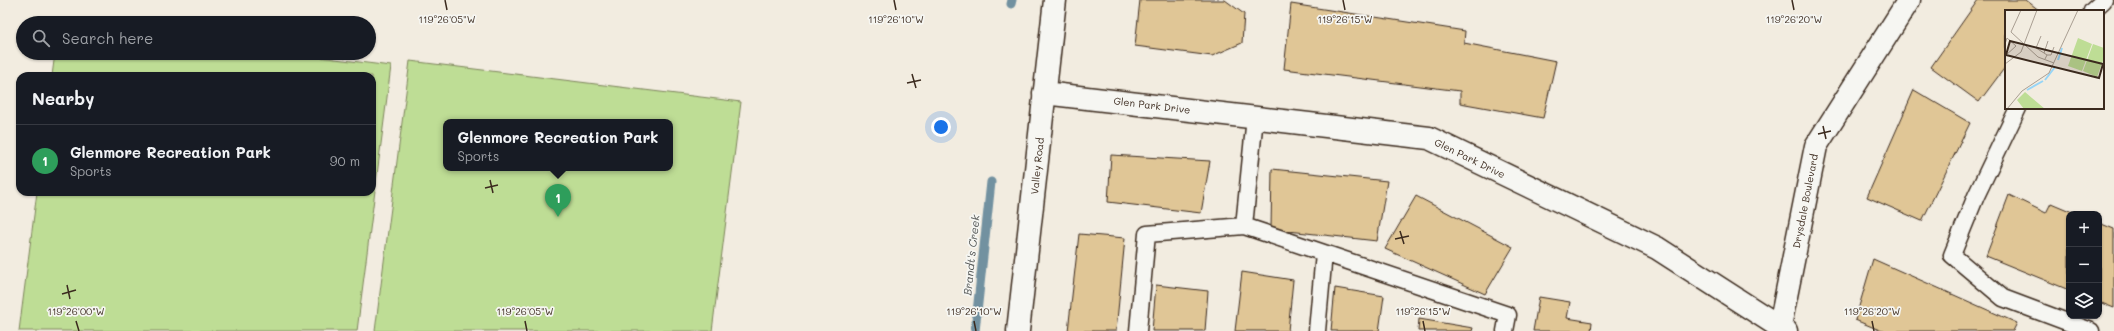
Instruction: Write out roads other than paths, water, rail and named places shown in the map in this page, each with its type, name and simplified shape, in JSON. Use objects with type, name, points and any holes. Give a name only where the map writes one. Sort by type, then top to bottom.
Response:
[{"type":"street","name":"Valley Road","points":[[1018,331],[1054,0]]},
{"type":"street","name":"Drysdale Boulevard","points":[[1781,330],[1816,146],[1909,0]]},
{"type":"street","name":"Glen Park Drive","points":[[1044,93],[1429,138],[1657,248],[1781,330]]},
{"type":"lane","points":[[2018,109],[1976,196],[1952,255],[2004,298],[2092,331]]},
{"type":"lane","points":[[1244,226],[1255,117]]},
{"type":"lane","points":[[1138,331],[1147,234],[1244,226],[1508,315],[1505,331]]},
{"type":"lane","points":[[1317,331],[1324,253]]},
{"type":"waterway","name":"Brandt's Creek","points":[[1011,4],[1012,0]]},
{"type":"waterway","name":"Brandt's Creek","points":[[975,331],[991,182]]},
{"type":"place","name":"Glenmore Recreation Park","points":[[558,217]]}]
